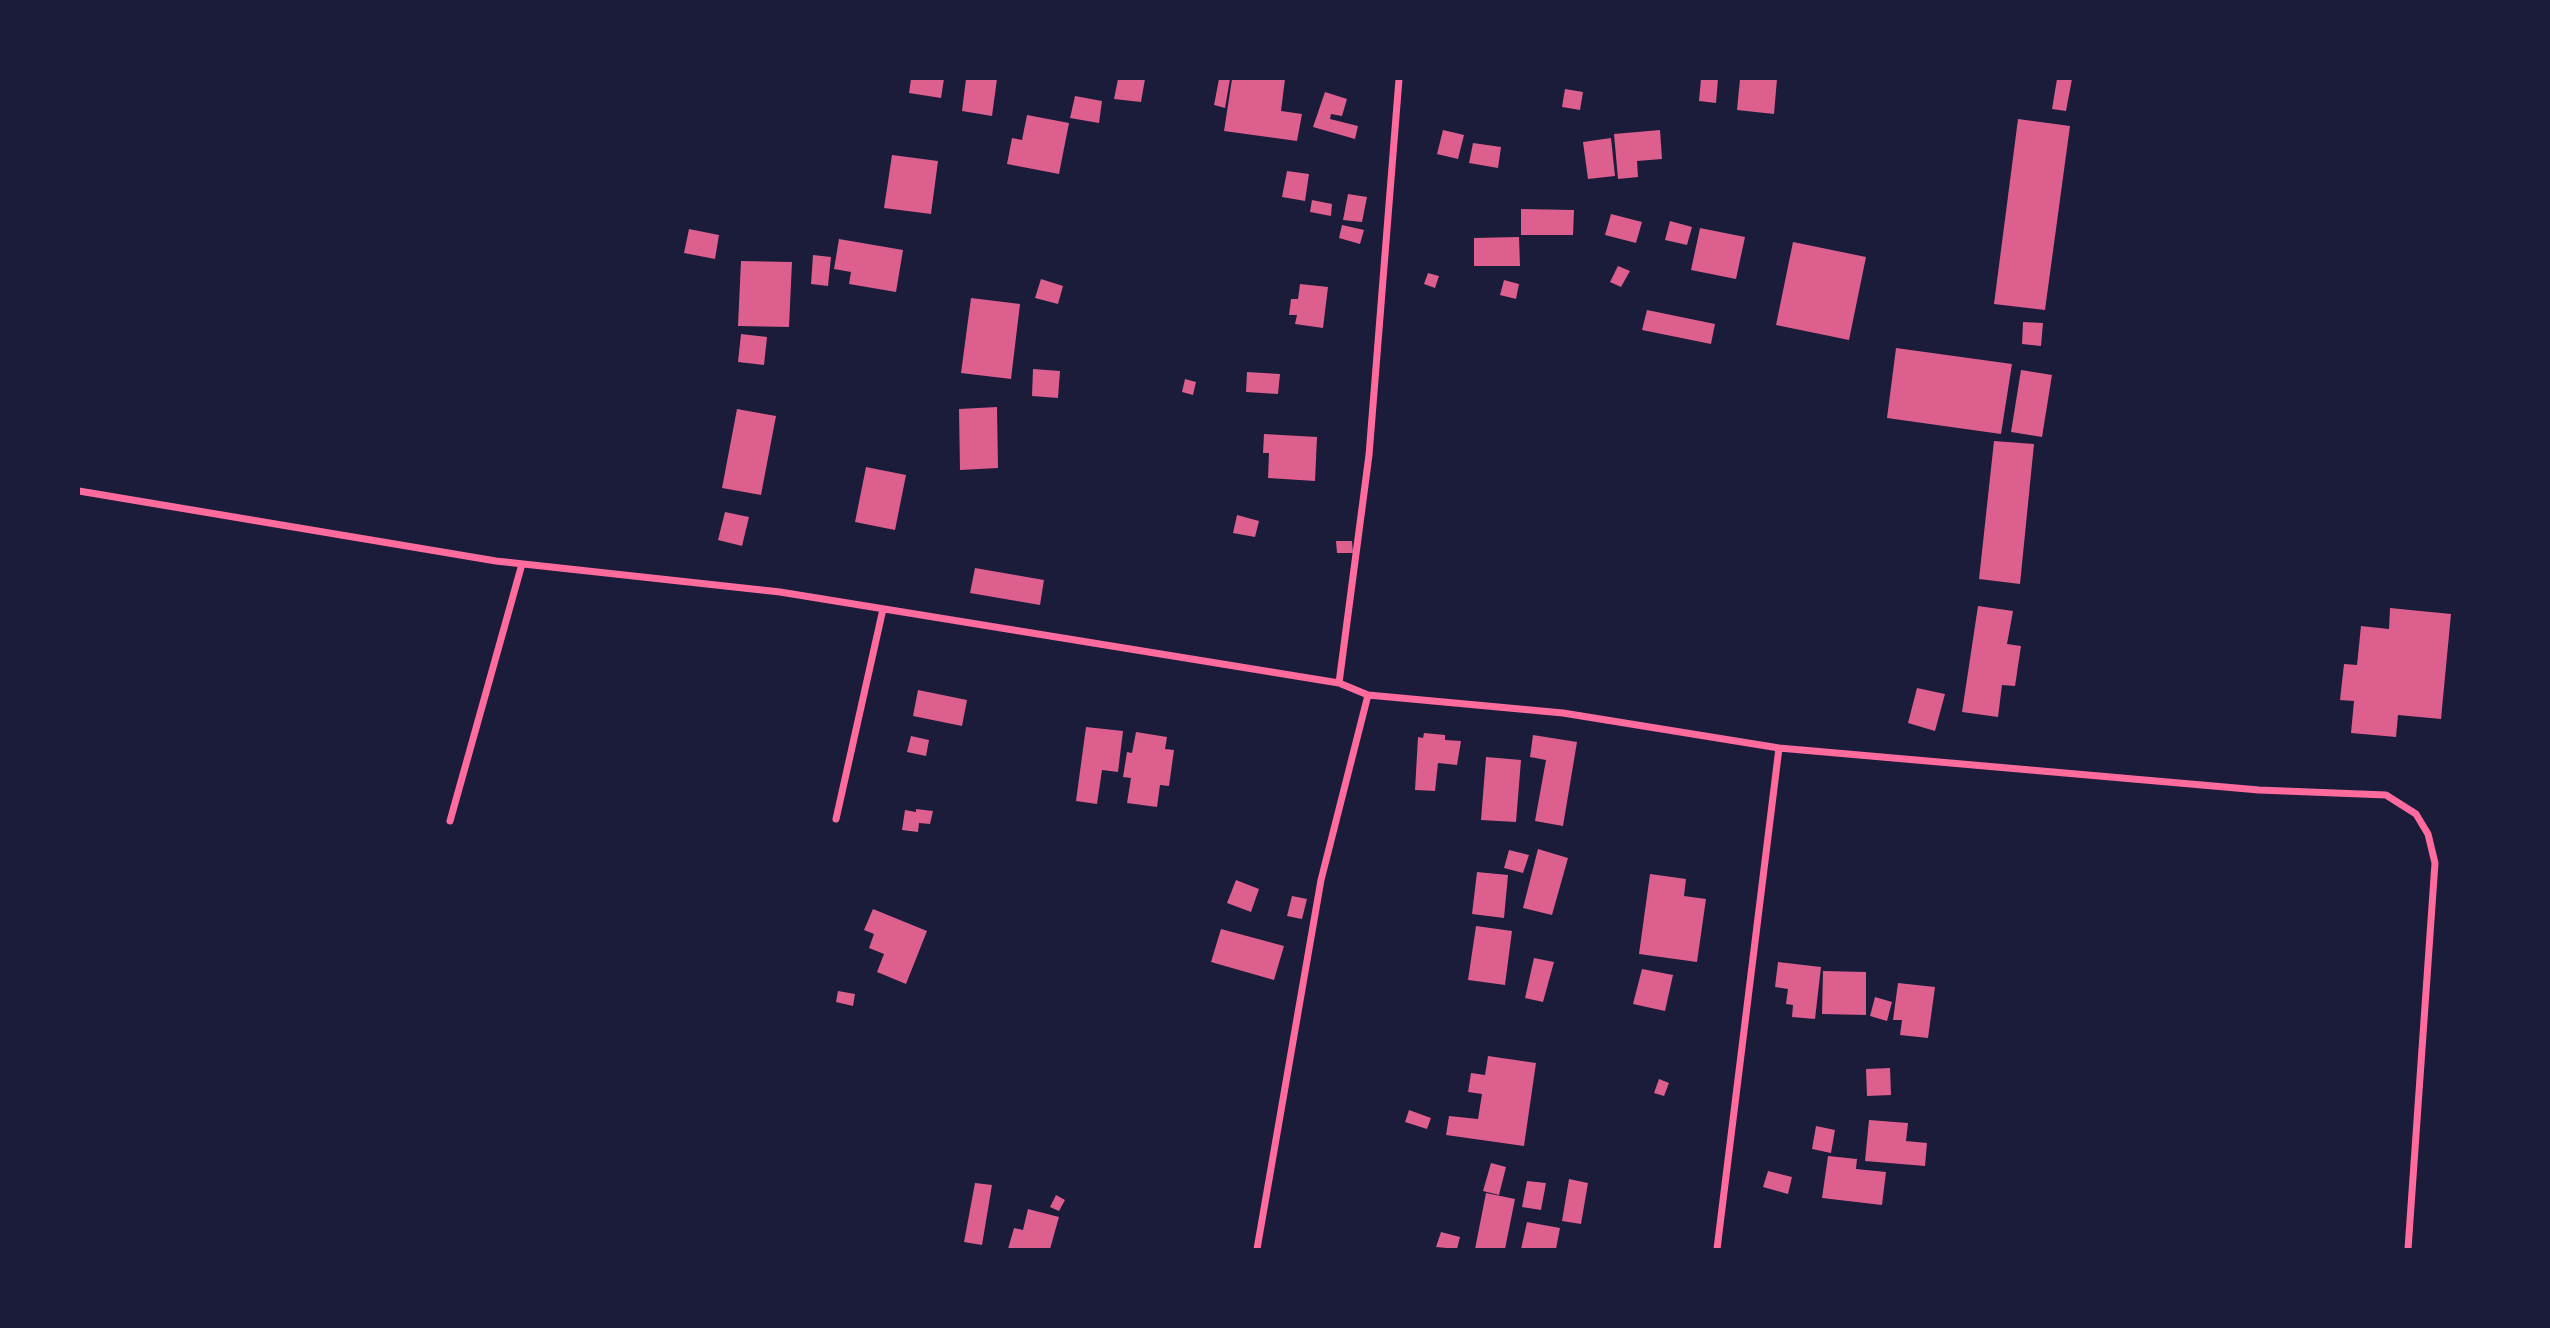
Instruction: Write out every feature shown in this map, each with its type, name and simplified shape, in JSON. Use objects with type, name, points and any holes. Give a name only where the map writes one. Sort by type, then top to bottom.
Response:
[{"type":"street","points":[[1339,683],[1369,455],[1399,79]]},
{"type":"street","points":[[79,491],[522,564],[780,592],[1339,683],[1368,695],[1563,713],[1779,748],[2259,790],[2386,795],[2416,814],[2428,834],[2435,863],[2408,1249]]},
{"type":"street","points":[[450,821],[522,564]]},
{"type":"street","points":[[836,819],[883,609]]},
{"type":"street","points":[[1257,1249],[1321,880],[1368,695]]},
{"type":"street","points":[[1717,1249],[1779,748]]},
{"type":"building","points":[[911,79],[944,79],[941,98],[909,93]]},
{"type":"building","points":[[966,79],[997,79],[992,116],[962,111]]},
{"type":"building","points":[[1118,79],[1145,79],[1141,102],[1114,99]]},
{"type":"building","points":[[1219,79],[1230,79],[1225,108],[1214,105]]},
{"type":"building","points":[[1232,79],[1285,79],[1281,111],[1302,114],[1297,141],[1224,131]]},
{"type":"building","points":[[1701,79],[1718,79],[1716,103],[1699,101]]},
{"type":"building","points":[[1740,79],[1777,79],[1774,114],[1737,110]]},
{"type":"building","points":[[2057,79],[2072,79],[2066,111],[2052,109]]},
{"type":"building","points":[[1565,89],[1583,92],[1580,110],[1562,107]]},
{"type":"building","points":[[1325,92],[1347,99],[1342,116],[1331,114],[1330,119],[1358,126],[1355,139],[1313,127]]},
{"type":"building","points":[[1075,96],[1102,101],[1099,123],[1070,118]]},
{"type":"building","points":[[1027,115],[1069,123],[1059,174],[1007,164],[1012,138],[1022,140]]},
{"type":"building","points":[[2018,119],[2070,126],[2045,310],[1994,304]]},
{"type":"building","points":[[1443,130],[1464,135],[1458,159],[1437,154]]},
{"type":"building","points":[[1660,130],[1662,159],[1637,161],[1638,177],[1618,179],[1614,134]]},
{"type":"building","points":[[1611,138],[1615,176],[1588,179],[1583,142]]},
{"type":"building","points":[[1473,143],[1501,147],[1498,168],[1469,163]]},
{"type":"building","points":[[892,155],[938,161],[931,214],[884,208]]},
{"type":"building","points":[[1287,171],[1309,174],[1305,201],[1282,197]]},
{"type":"building","points":[[1348,194],[1367,197],[1362,222],[1343,220]]},
{"type":"building","points":[[1312,200],[1332,204],[1331,216],[1310,212]]},
{"type":"building","points":[[1521,209],[1574,210],[1573,235],[1521,235]]},
{"type":"building","points":[[1611,214],[1642,222],[1636,243],[1605,235]]},
{"type":"building","points":[[1670,221],[1692,227],[1687,245],[1665,240]]},
{"type":"building","points":[[1342,225],[1364,230],[1360,244],[1339,238]]},
{"type":"building","points":[[1700,228],[1745,237],[1736,279],[1691,270]]},
{"type":"building","points":[[689,229],[719,235],[715,259],[684,253]]},
{"type":"building","points":[[1519,237],[1520,266],[1474,266],[1474,238]]},
{"type":"building","points":[[839,239],[903,250],[896,292],[849,284],[851,272],[834,269]]},
{"type":"building","points":[[1793,242],[1866,257],[1849,340],[1776,325]]},
{"type":"building","points":[[813,255],[831,257],[828,286],[811,284]]},
{"type":"building","points":[[741,261],[792,262],[789,327],[738,326]]},
{"type":"building","points":[[1618,266],[1630,271],[1621,287],[1610,282]]},
{"type":"building","points":[[1428,273],[1439,276],[1435,288],[1424,284]]},
{"type":"building","points":[[1041,279],[1063,286],[1058,304],[1035,298]]},
{"type":"building","points":[[1504,280],[1519,284],[1516,299],[1500,295]]},
{"type":"building","points":[[1300,284],[1328,287],[1323,328],[1295,324],[1297,315],[1289,315],[1291,299],[1298,299]]},
{"type":"building","points":[[971,298],[1020,304],[1011,379],[961,373]]},
{"type":"building","points":[[1647,310],[1715,324],[1711,344],[1642,330]]},
{"type":"building","points":[[2023,322],[2043,323],[2041,346],[2022,344]]},
{"type":"building","points":[[741,334],[767,337],[764,365],[738,362]]},
{"type":"building","points":[[1896,348],[2012,364],[2001,434],[1887,418]]},
{"type":"building","points":[[1033,369],[1060,371],[1058,398],[1032,396]]},
{"type":"building","points":[[2021,370],[2052,375],[2042,437],[2011,432]]},
{"type":"building","points":[[1247,372],[1280,374],[1278,394],[1246,392]]},
{"type":"building","points":[[1185,379],[1196,382],[1193,395],[1182,392]]},
{"type":"building","points":[[997,407],[998,468],[960,470],[959,409]]},
{"type":"building","points":[[737,409],[776,416],[761,495],[722,488]]},
{"type":"building","points":[[1264,434],[1317,437],[1315,481],[1268,478],[1269,453],[1263,453]]},
{"type":"building","points":[[1994,441],[2034,444],[2020,584],[1979,579]]},
{"type":"building","points":[[866,467],[906,475],[895,530],[855,522]]},
{"type":"building","points":[[725,512],[749,517],[742,546],[718,540]]},
{"type":"building","points":[[1237,515],[1259,521],[1255,537],[1233,533]]},
{"type":"building","points":[[1336,541],[1352,541],[1353,553],[1337,553]]},
{"type":"building","points":[[975,568],[1044,580],[1040,605],[970,593]]},
{"type":"building","points":[[1978,606],[2013,611],[2007,644],[2021,646],[2015,686],[2002,685],[1998,717],[1962,712]]},
{"type":"building","points":[[2390,608],[2451,614],[2441,719],[2398,715],[2396,737],[2351,733],[2354,701],[2340,700],[2344,664],[2357,665],[2361,626],[2389,629]]},
{"type":"building","points":[[1917,688],[1945,694],[1935,731],[1908,723]]},
{"type":"building","points":[[918,690],[967,700],[962,726],[913,716]]},
{"type":"building","points":[[1086,727],[1123,731],[1118,772],[1102,770],[1097,804],[1076,801]]},
{"type":"building","points":[[1136,732],[1167,737],[1165,749],[1174,750],[1169,786],[1160,785],[1157,807],[1127,803],[1131,778],[1123,777],[1127,752],[1132,753]]},
{"type":"building","points":[[1424,733],[1445,735],[1445,740],[1461,741],[1457,765],[1438,763],[1435,791],[1415,790],[1418,737],[1423,738]]},
{"type":"building","points":[[1533,735],[1577,742],[1563,826],[1535,821],[1546,760],[1530,757]]},
{"type":"building","points":[[911,736],[929,740],[926,756],[907,752]]},
{"type":"building","points":[[1486,757],[1521,760],[1516,822],[1481,820]]},
{"type":"building","points":[[916,809],[933,811],[930,824],[919,823],[918,832],[902,830],[905,810],[916,812]]},
{"type":"building","points":[[1538,849],[1568,858],[1552,915],[1523,908]]},
{"type":"building","points":[[1509,850],[1529,855],[1523,873],[1504,868]]},
{"type":"building","points":[[1477,872],[1508,875],[1504,918],[1472,914]]},
{"type":"building","points":[[1650,874],[1686,879],[1684,896],[1706,899],[1697,962],[1639,954]]},
{"type":"building","points":[[1236,880],[1259,889],[1251,912],[1227,903]]},
{"type":"building","points":[[1292,896],[1307,899],[1302,919],[1287,916]]},
{"type":"building","points":[[873,909],[927,931],[906,984],[877,972],[884,954],[869,948],[874,934],[864,930]]},
{"type":"building","points":[[1476,926],[1512,931],[1505,985],[1468,980]]},
{"type":"building","points":[[1221,929],[1284,946],[1274,980],[1211,962]]},
{"type":"building","points":[[1534,958],[1554,962],[1543,1002],[1525,998]]},
{"type":"building","points":[[1778,962],[1821,967],[1815,1019],[1792,1017],[1793,1005],[1786,1004],[1788,989],[1775,987]]},
{"type":"building","points":[[1642,969],[1673,975],[1665,1011],[1633,1004]]},
{"type":"building","points":[[1823,971],[1866,972],[1866,1015],[1822,1014]]},
{"type":"building","points":[[1898,983],[1935,987],[1928,1038],[1900,1035],[1902,1020],[1893,1020]]},
{"type":"building","points":[[838,991],[855,994],[853,1006],[836,1002]]},
{"type":"building","points":[[1875,997],[1892,1002],[1887,1021],[1870,1016]]},
{"type":"building","points":[[1488,1056],[1536,1063],[1524,1146],[1446,1135],[1449,1116],[1478,1119],[1482,1094],[1468,1092],[1471,1073],[1485,1075]]},
{"type":"building","points":[[1890,1068],[1891,1095],[1867,1096],[1866,1069]]},
{"type":"building","points":[[1659,1079],[1669,1083],[1664,1096],[1654,1093]]},
{"type":"building","points":[[1409,1110],[1431,1118],[1427,1129],[1405,1122]]},
{"type":"building","points":[[1869,1120],[1908,1123],[1906,1141],[1927,1143],[1925,1166],[1865,1161]]},
{"type":"building","points":[[1816,1126],[1835,1130],[1831,1153],[1812,1149]]},
{"type":"building","points":[[1828,1156],[1857,1159],[1856,1169],[1886,1172],[1882,1205],[1822,1198]]},
{"type":"building","points":[[1491,1163],[1506,1167],[1499,1195],[1483,1191]]},
{"type":"building","points":[[1768,1171],[1792,1177],[1788,1194],[1763,1187]]},
{"type":"building","points":[[1569,1179],[1588,1183],[1581,1224],[1562,1221]]},
{"type":"building","points":[[1527,1181],[1546,1183],[1541,1210],[1522,1207]]},
{"type":"building","points":[[975,1183],[992,1185],[982,1245],[964,1242]]},
{"type":"building","points":[[1486,1193],[1515,1199],[1505,1249],[1475,1249]]},
{"type":"building","points":[[1056,1195],[1065,1200],[1059,1211],[1050,1207]]},
{"type":"building","points":[[1028,1209],[1059,1217],[1050,1249],[1008,1249],[1014,1228],[1023,1230]]},
{"type":"building","points":[[1527,1222],[1560,1228],[1556,1249],[1521,1249]]},
{"type":"building","points":[[1441,1232],[1460,1237],[1457,1249],[1436,1247]]}]
